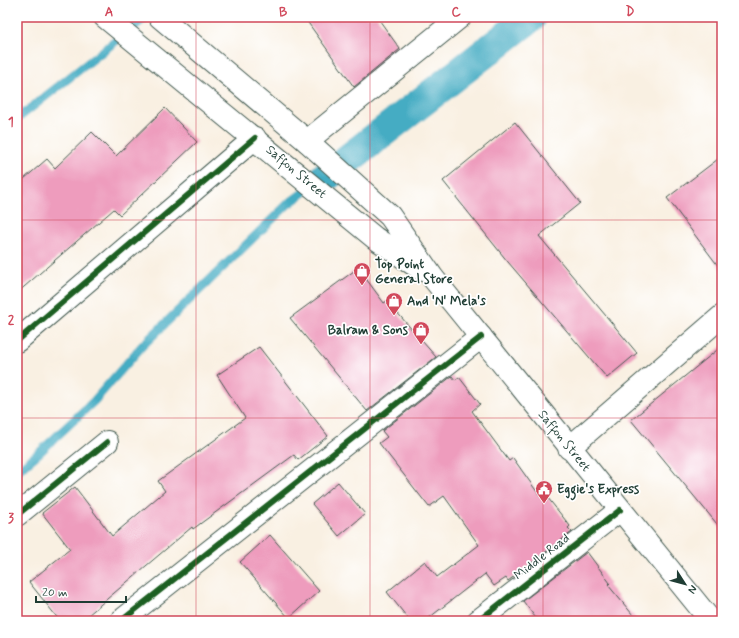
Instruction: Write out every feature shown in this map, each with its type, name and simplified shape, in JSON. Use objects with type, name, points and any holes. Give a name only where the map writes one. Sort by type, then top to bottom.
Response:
[{"type":"main road","name":"Saffon Street","points":[[105,17],[255,138],[375,238],[433,278]]},
{"type":"main road","name":"Saffon Street","points":[[160,17],[307,141],[390,216],[433,278],[711,621]]},
{"type":"main road","points":[[307,141],[460,17]]},
{"type":"main road","points":[[17,341],[255,138]]},
{"type":"main road","points":[[570,448],[722,316]]},
{"type":"main road","points":[[121,621],[480,337]]},
{"type":"main road","points":[[17,515],[107,442]]},
{"type":"main road","name":"Middle Road","points":[[478,621],[620,510]]},
{"type":"building","points":[[304,17],[377,17],[400,49],[354,87]]},
{"type":"building","points":[[165,108],[197,142],[120,215],[114,209],[17,293],[17,185],[47,159],[55,168],[92,132],[116,156]]},
{"type":"building","points":[[515,122],[580,203],[539,236],[637,353],[607,378],[508,262],[443,181]]},
{"type":"building","points":[[722,156],[722,271],[667,198]]},
{"type":"building","points":[[358,268],[384,303],[387,301],[436,357],[367,411],[290,318]]},
{"type":"building","points":[[722,346],[722,530],[631,420]]},
{"type":"building","points":[[259,347],[328,436],[298,460],[294,455],[193,529],[192,527],[81,621],[60,621],[29,582],[70,549],[42,513],[75,487],[112,536],[165,491],[158,481],[245,418],[217,375]]},
{"type":"building","points":[[452,376],[455,380],[459,377],[480,404],[472,411],[509,461],[513,458],[540,496],[544,493],[570,526],[568,528],[572,532],[508,581],[506,578],[494,586],[485,574],[425,621],[410,621],[387,592],[425,561],[437,577],[479,545],[444,496],[429,507],[379,443],[387,437],[382,431]]},
{"type":"building","points":[[338,482],[365,514],[339,536],[312,504]]},
{"type":"building","points":[[270,535],[319,591],[289,618],[240,562]]},
{"type":"building","points":[[587,552],[610,583],[608,585],[638,621],[538,621],[523,601]]},
{"type":"waterway","points":[[17,119],[146,17]]},
{"type":"waterway","points":[[325,177],[531,17]]},
{"type":"waterway","points":[[17,471],[40,452],[94,401],[142,346],[288,204],[325,177]]},
{"type":"cycle path","points":[[17,341],[255,138]]},
{"type":"cycle path","points":[[121,621],[481,337]]},
{"type":"cycle path","points":[[17,515],[107,442]]},
{"type":"cycle path","points":[[478,621],[620,510]]},
{"type":"place","name":"Top Point General Store","points":[[362,286]]},
{"type":"place","name":"And 'N' Mela's","points":[[394,316]]},
{"type":"place","name":"Balram & Sons","points":[[421,345]]},
{"type":"place","name":"Eggie's Express","points":[[544,504]]}]
